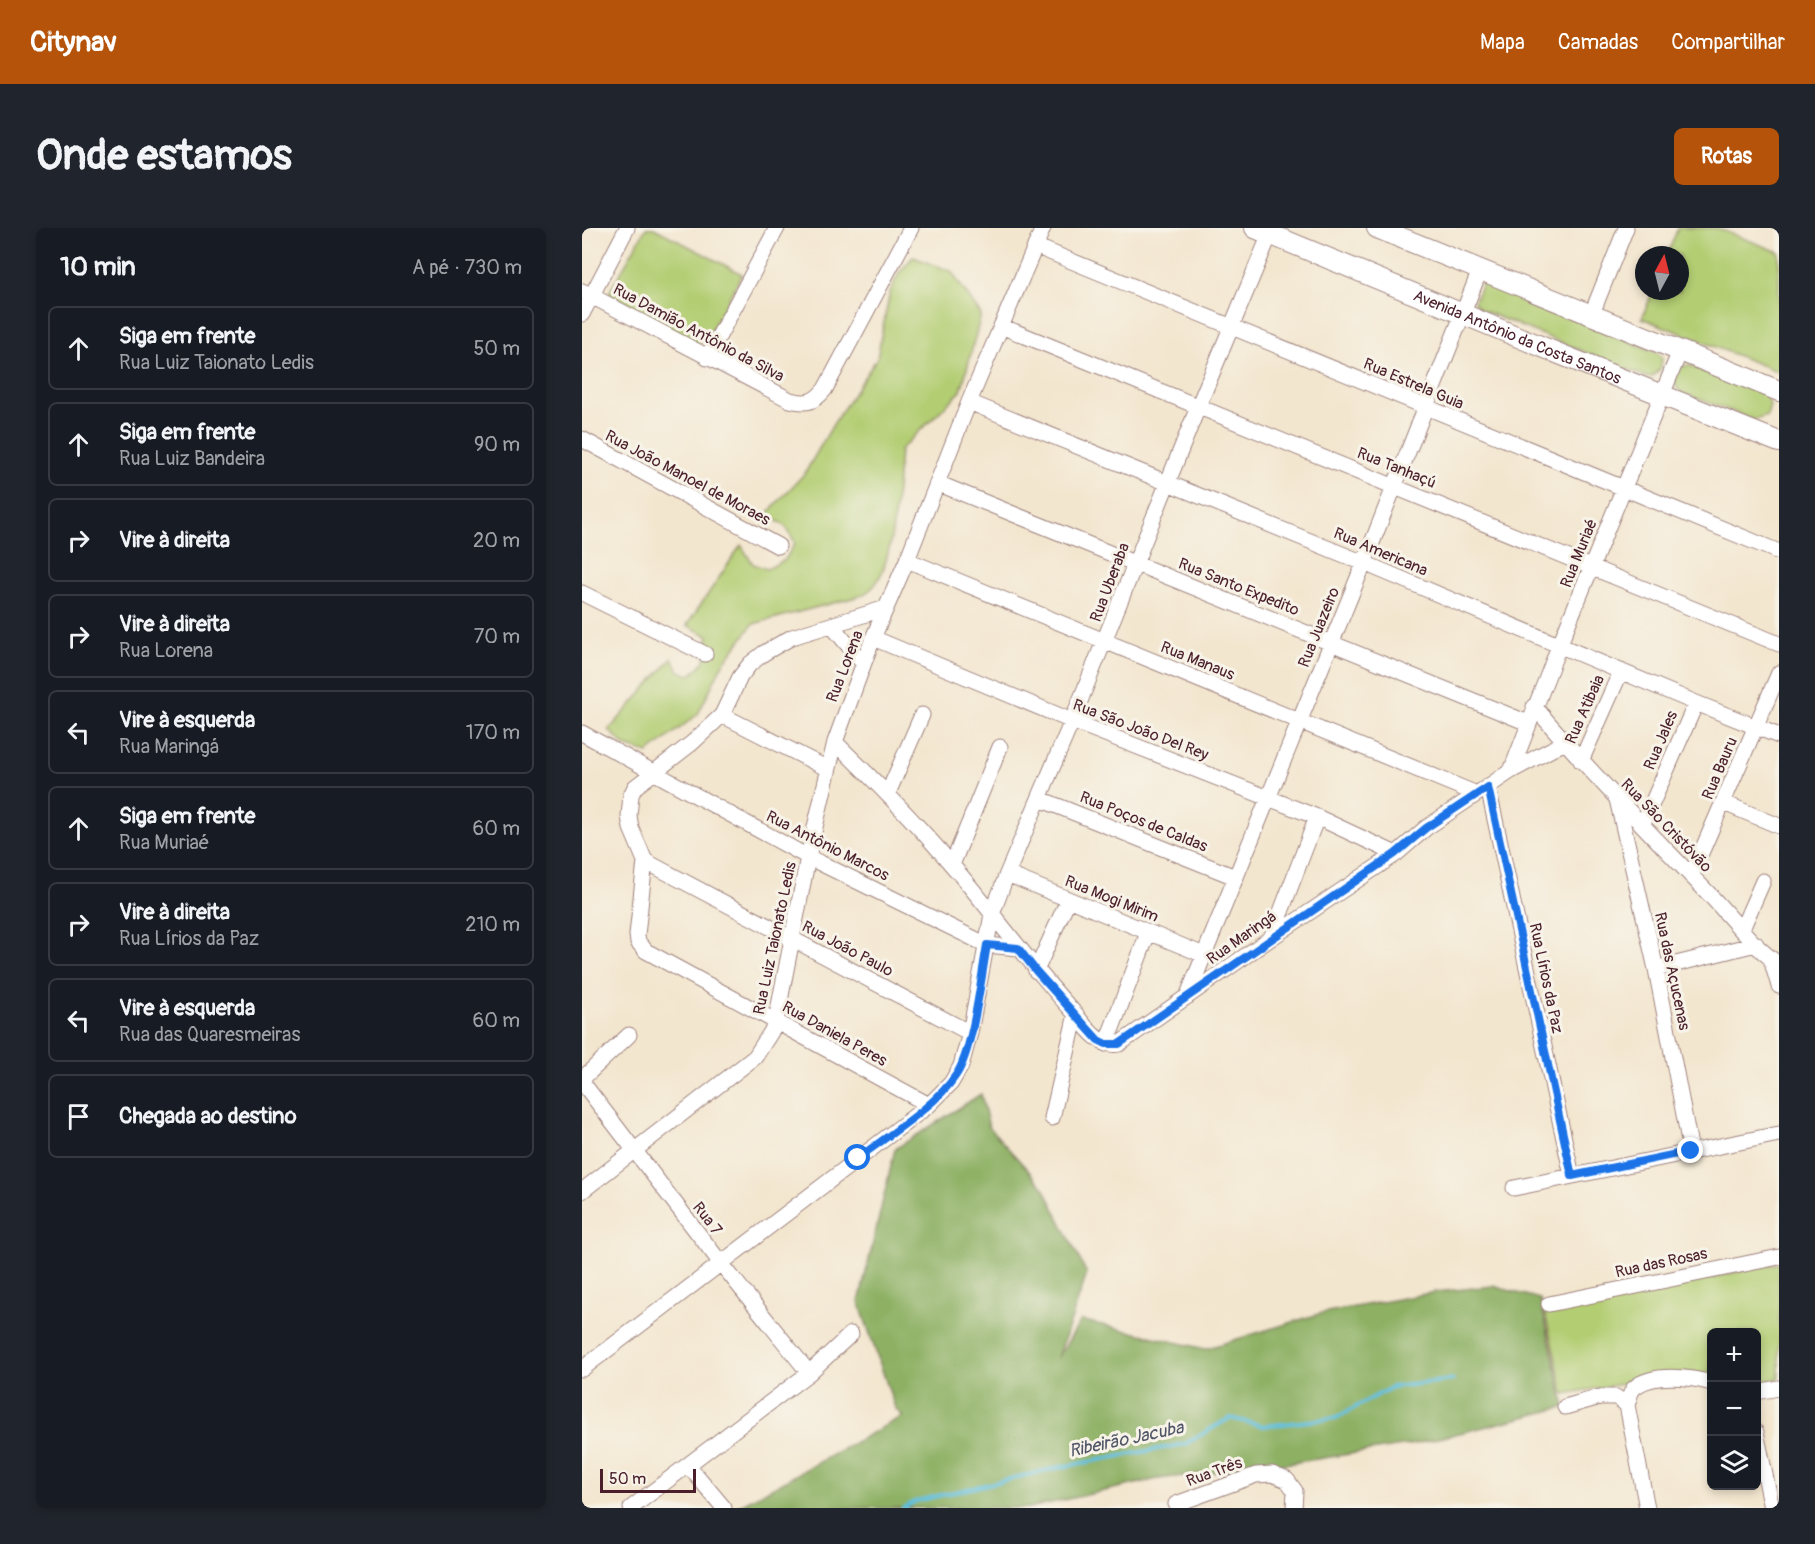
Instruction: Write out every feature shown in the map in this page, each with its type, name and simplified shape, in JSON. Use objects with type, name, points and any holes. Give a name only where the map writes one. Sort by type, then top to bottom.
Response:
[{"type":"street","points":[[582,314],[587,293],[627,228]]},
{"type":"street","points":[[707,358],[777,228]]},
{"type":"street","name":"Rua Damião Antônio da Silva","points":[[587,293],[790,400],[799,403],[811,402],[818,398],[825,389],[911,228]]},
{"type":"street","name":"Rua Lorena","points":[[835,742],[873,638],[1043,228]]},
{"type":"street","points":[[1592,316],[1626,228]]},
{"type":"street","points":[[1386,230],[1779,391]]},
{"type":"street","name":"Avenida Antônio da Costa Santos","points":[[1263,231],[1557,353],[1778,439]]},
{"type":"street","name":"Rua Uberaba","points":[[929,1105],[957,1074],[961,1066],[970,1034],[992,914],[1232,327],[1263,231]]},
{"type":"street","name":"Rua Estrela Guia","points":[[1035,246],[1779,552]]},
{"type":"street","name":"Rua Juazeiro","points":[[1187,997],[1364,563],[1480,270]]},
{"type":"street","name":"Rua Tanhaçú","points":[[1001,326],[1779,644]]},
{"type":"street","name":"Rua Muriaé","points":[[1511,771],[1534,706],[1680,351]]},
{"type":"street","name":"Rua Americana","points":[[969,402],[1779,736]]},
{"type":"street","name":"Rua João Manoel de Moraes","points":[[582,440],[778,546]]},
{"type":"street","name":"Rua Santo Expedito","points":[[937,483],[1528,723]]},
{"type":"street","name":"Rua Manaus","points":[[907,560],[1300,721],[1482,790]]},
{"type":"street","points":[[582,593],[705,654]]},
{"type":"street","points":[[645,861],[631,828],[629,805],[635,787],[692,743],[722,715],[731,694],[750,664],[792,637],[886,608]]},
{"type":"street","points":[[832,626],[863,663]]},
{"type":"street","name":"Rua São João Del Rey","points":[[873,638],[1072,722],[1317,817],[1395,854]]},
{"type":"street","name":"Rua Atibaia","points":[[1581,761],[1620,671]]},
{"type":"street","name":"Rua Bauru","points":[[1691,876],[1779,673]]},
{"type":"street","name":"Rua Jales","points":[[1643,824],[1696,703]]},
{"type":"street","name":"Rua São Cristóvão","points":[[1534,706],[1581,761],[1756,944],[1775,961]]},
{"type":"street","points":[[722,715],[828,769]]},
{"type":"street","points":[[888,793],[922,715]]},
{"type":"street","name":"Rua Antônio Marcos","points":[[582,733],[808,857],[987,945]]},
{"type":"street","points":[[835,742],[888,793],[952,865],[1036,971],[1098,1040],[1106,1044],[1148,933]]},
{"type":"street","name":"Rua Luiz Taionato Ledis","points":[[582,1191],[755,1057],[771,1032],[776,1021],[808,857],[835,742]]},
{"type":"street","points":[[1395,854],[1426,828],[1482,790],[1511,771],[1565,742]]},
{"type":"street","points":[[952,865],[1000,747]]},
{"type":"street","name":"Rua Lírios da Paz","points":[[1482,790],[1572,1176]]},
{"type":"street","name":"Rua Poços de Caldas","points":[[1040,798],[1235,877]]},
{"type":"street","name":"Rua das Açucenas","points":[[1617,799],[1656,969],[1691,1151]]},
{"type":"street","points":[[1724,803],[1779,826]]},
{"type":"street","points":[[1271,938],[1317,817]]},
{"type":"street","name":"Rua Maringá","points":[[1106,1044],[1119,1044],[1395,854]]},
{"type":"street","name":"Rua Daniela Peres","points":[[645,861],[637,935],[638,942],[646,951],[929,1105]]},
{"type":"street","name":"Rua João Paulo","points":[[645,861],[970,1034]]},
{"type":"street","name":"Rua Mogi Mirim","points":[[1007,874],[1204,955]]},
{"type":"street","points":[[1742,929],[1762,882]]},
{"type":"street","points":[[1036,971],[1068,900]]},
{"type":"street","points":[[1656,969],[1756,944]]},
{"type":"street","points":[[987,945],[1018,948]]},
{"type":"street","points":[[1775,961],[1779,986]]},
{"type":"street","points":[[1052,1118],[1076,1014]]},
{"type":"street","points":[[582,1080],[629,1035]]},
{"type":"street","name":"Rua 7","points":[[582,1080],[634,1151],[809,1373]]},
{"type":"street","points":[[582,1369],[929,1105]]},
{"type":"street","points":[[1514,1188],[1779,1134]]},
{"type":"street","name":"Rua das Rosas","points":[[1549,1304],[1779,1257]]},
{"type":"street","points":[[631,1508],[809,1373],[851,1334]]},
{"type":"street","points":[[1647,1508],[1627,1405],[1632,1390],[1646,1381],[1667,1378],[1707,1382]]},
{"type":"street","points":[[1761,1391],[1779,1388]]},
{"type":"street","points":[[1565,1407],[1600,1397],[1616,1397],[1627,1405]]},
{"type":"street","points":[[1757,1436],[1772,1508]]},
{"type":"street","points":[[688,1465],[723,1508]]},
{"type":"street","name":"Rua Três","points":[[1176,1504],[1256,1475],[1272,1474],[1287,1480],[1295,1491],[1294,1508]]},
{"type":"green space","points":[[646,228],[654,228],[742,274],[705,342],[697,343],[609,293]]},
{"type":"green space","points":[[1678,228],[1717,228],[1779,252],[1779,372],[1642,318],[1649,300],[1689,300],[1689,246],[1671,246]]},
{"type":"green space","points":[[913,257],[951,271],[981,315],[961,391],[900,450],[894,523],[886,562],[880,577],[872,588],[860,596],[753,624],[722,665],[698,714],[648,753],[625,746],[609,730],[672,658],[679,671],[690,675],[703,663],[707,653],[708,636],[687,625],[741,545],[753,564],[767,569],[785,560],[795,543],[784,525],[776,520],[763,518],[805,473],[834,423],[877,358],[890,292],[899,273]]},
{"type":"green space","points":[[1482,284],[1497,286],[1658,353],[1662,358],[1661,368],[1652,377],[1646,377],[1481,310],[1474,302]]},
{"type":"green space","points":[[1688,365],[1765,394],[1770,405],[1767,416],[1755,420],[1680,392],[1674,383],[1681,367]]},
{"type":"green space","points":[[981,1094],[989,1127],[1044,1188],[1087,1274],[1058,1358],[1081,1320],[1205,1349],[1322,1313],[1436,1292],[1493,1286],[1540,1299],[1565,1407],[1415,1444],[1291,1463],[1158,1479],[1028,1508],[735,1508],[903,1416],[895,1408],[859,1302],[895,1149]]},
{"type":"green space","points":[[1779,1263],[1779,1379],[1761,1382],[1761,1328],[1707,1328],[1707,1375],[1686,1373],[1564,1394],[1545,1313]]},
{"type":"waterway","name":"Ribeirão Jacuba","points":[[903,1508],[916,1501],[1061,1467],[1185,1444],[1230,1418],[1264,1426],[1336,1418],[1392,1387],[1453,1380]]},
{"type":"route","points":[[858,1158],[929,1105],[957,1074],[970,1034],[987,945],[1018,948],[1098,1040],[1106,1044],[1119,1044],[1395,854],[1426,828],[1488,787],[1572,1176],[1691,1151]]}]
